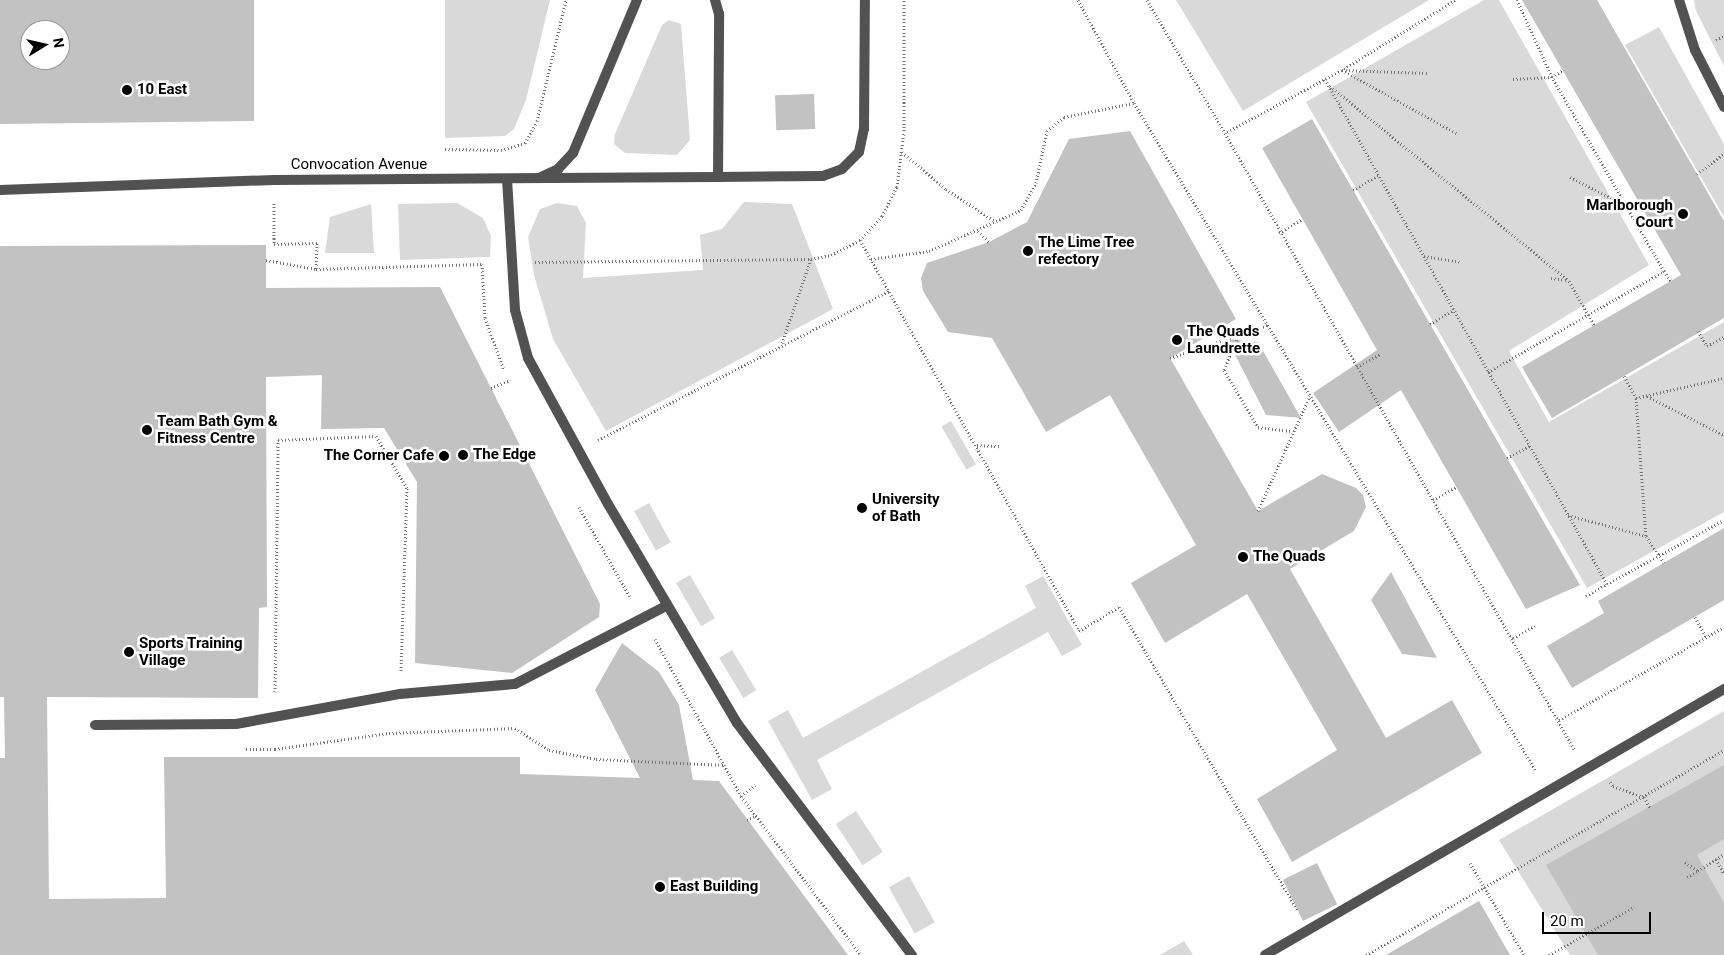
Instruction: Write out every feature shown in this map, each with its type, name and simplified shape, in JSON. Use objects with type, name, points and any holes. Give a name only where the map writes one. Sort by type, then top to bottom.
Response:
[{"type":"street","points":[[537,178],[558,169],[573,152],[637,0]]},
{"type":"street","points":[[715,0],[719,14],[718,177]]},
{"type":"street","name":"Convocation Avenue","points":[[0,190],[274,180],[823,176],[842,169],[858,152],[864,129],[865,0]]},
{"type":"street","points":[[1679,0],[1695,50],[1724,107]]},
{"type":"street","points":[[507,179],[515,310],[528,358],[666,606],[737,723],[912,955]]},
{"type":"street","points":[[95,725],[236,724],[275,715],[400,694],[515,684],[666,606]]},
{"type":"street","points":[[1265,955],[1724,689]]},
{"type":"path","points":[[444,149],[502,150],[525,143],[537,121],[566,0]]},
{"type":"path","points":[[266,260],[316,269],[811,258],[831,255],[860,240],[882,216],[897,187],[902,152],[904,0]]},
{"type":"path","points":[[1078,0],[1134,103],[1548,791]]},
{"type":"path","points":[[1147,0],[1225,133],[1279,233],[1356,368],[1560,720],[1584,770]]},
{"type":"path","points":[[1225,133],[1342,70],[1455,0]]},
{"type":"path","points":[[1517,0],[1552,76],[1671,281]]},
{"type":"path","points":[[1342,70],[1428,73]]},
{"type":"path","points":[[1342,70],[1458,134]]},
{"type":"path","points":[[1513,79],[1552,76],[1563,70]]},
{"type":"path","points":[[1325,79],[1607,584]]},
{"type":"path","points":[[1327,83],[1569,281],[1594,325]]},
{"type":"path","points":[[871,259],[929,251],[978,231],[1021,210],[1036,183],[1047,131],[1064,117],[1134,103]]},
{"type":"path","points":[[902,152],[946,189],[996,222]]},
{"type":"path","points":[[1697,174],[1724,154]]},
{"type":"path","points":[[1353,190],[1379,176]]},
{"type":"path","points":[[1570,177],[1626,206]]},
{"type":"path","points":[[274,180],[274,244],[317,243],[316,269]]},
{"type":"path","points":[[1630,212],[1641,206]]},
{"type":"path","points":[[1279,233],[1302,219]]},
{"type":"path","points":[[978,231],[990,242]]},
{"type":"path","points":[[860,240],[1079,631],[1119,607],[1309,930]]},
{"type":"path","points":[[1424,256],[1460,262]]},
{"type":"path","points":[[781,344],[811,258]]},
{"type":"path","points":[[482,264],[485,318],[514,389]]},
{"type":"path","points":[[1488,372],[1664,271]]},
{"type":"path","points":[[1551,278],[1569,281]]},
{"type":"path","points":[[578,450],[781,344],[889,291]]},
{"type":"path","points":[[1430,324],[1453,310]]},
{"type":"path","points":[[1170,358],[1238,333],[1268,325]]},
{"type":"path","points":[[1698,331],[1707,346],[1724,337]]},
{"type":"path","points":[[1238,333],[1224,370],[1258,427],[1293,432]]},
{"type":"path","points":[[1356,368],[1380,354]]},
{"type":"path","points":[[1624,376],[1636,398],[1646,536],[1664,563]]},
{"type":"path","points":[[1636,398],[1724,378]]},
{"type":"path","points":[[491,388],[510,380]]},
{"type":"path","points":[[1258,511],[1310,395]]},
{"type":"path","points":[[1646,396],[1724,435]]},
{"type":"path","points":[[275,715],[278,440],[376,436],[406,488],[400,694]]},
{"type":"path","points":[[976,445],[999,446]]},
{"type":"path","points":[[1507,458],[1530,446]]},
{"type":"path","points":[[1433,500],[1456,487]]},
{"type":"path","points":[[577,504],[724,765],[756,816],[861,955]]},
{"type":"path","points":[[1568,514],[1646,536]]},
{"type":"path","points":[[1586,596],[1724,520]]},
{"type":"path","points":[[1695,617],[1706,638]]},
{"type":"path","points":[[1513,638],[1535,626]]},
{"type":"path","points":[[1560,720],[1724,627]]},
{"type":"path","points":[[237,749],[275,749],[389,733],[515,728],[550,750],[596,759],[724,765]]},
{"type":"path","points":[[1366,955],[1724,750]]},
{"type":"path","points":[[1598,762],[1613,786],[1644,797],[1650,808]]},
{"type":"path","points":[[748,820],[756,816]]},
{"type":"path","points":[[1459,843],[1524,955]]},
{"type":"path","points":[[1687,877],[1724,854]]},
{"type":"path","points":[[1716,859],[1724,874]]},
{"type":"path","points":[[1685,862],[1698,871]]},
{"type":"path","points":[[1549,955],[1634,907]]},
{"type":"shaded area","points":[[445,0],[550,0],[526,100],[514,129],[505,136],[445,138]]},
{"type":"shaded area","points":[[1176,0],[1429,0],[1243,111]]},
{"type":"shaded area","points":[[1484,0],[1499,0],[1649,265],[1509,351],[1549,422],[1724,322],[1724,512],[1587,588],[1306,102]]},
{"type":"shaded area","points":[[1694,0],[1724,0],[1724,66],[1696,11]]},
{"type":"shaded area","points":[[669,20],[681,24],[690,140],[677,155],[625,153],[614,144],[615,134],[662,25]]},
{"type":"shaded area","points":[[1659,27],[1724,144],[1724,217],[1625,45]]},
{"type":"shaded area","points":[[744,202],[792,204],[833,309],[606,431],[553,339],[534,275],[528,237],[540,209],[557,203],[577,206],[586,223],[583,278],[703,270],[700,235],[722,229]]},
{"type":"shaded area","points":[[457,203],[483,218],[491,236],[490,257],[400,260],[398,204]]},
{"type":"shaded area","points":[[371,204],[374,253],[325,253],[330,217]]},
{"type":"shaded area","points":[[951,421],[976,464],[966,470],[941,426]]},
{"type":"shaded area","points":[[649,503],[671,542],[656,551],[634,511]]},
{"type":"shaded area","points":[[690,575],[715,618],[701,626],[676,583]]},
{"type":"shaded area","points":[[1043,576],[1082,645],[1062,656],[1048,632],[817,760],[832,789],[812,800],[768,721],[788,710],[803,738],[1036,608],[1025,586]]},
{"type":"shaded area","points":[[732,650],[756,690],[743,698],[719,658]]},
{"type":"shaded area","points":[[1724,711],[1724,955],[1570,955],[1499,840]]},
{"type":"shaded area","points":[[856,811],[883,852],[863,865],[836,824]]},
{"type":"shaded area","points":[[909,876],[935,922],[915,934],[889,887]]},
{"type":"shaded area","points":[[1184,941],[1193,955],[1160,955]]},
{"type":"building","name":"10 East","points":[[0,0],[254,0],[254,121],[0,124]]},
{"type":"building","name":"Marlborough Court","points":[[1522,0],[1597,0],[1724,221],[1724,318],[1552,418],[1522,367],[1681,275]]},
{"type":"building","points":[[814,94],[815,129],[776,130],[775,95]]},
{"type":"building","points":[[1312,119],[1580,585],[1526,609],[1401,390],[1339,432],[1313,393],[1377,350],[1262,148]]},
{"type":"building","name":"The Quads","points":[[1130,131],[1236,319],[1170,358],[1258,511],[1322,474],[1356,488],[1363,495],[1366,507],[1354,531],[1290,569],[1386,738],[1452,700],[1482,753],[1292,862],[1257,799],[1337,750],[1247,594],[1165,643],[1131,583],[1196,545],[1110,395],[1046,432],[992,338],[948,332],[923,291],[921,278],[927,263],[989,242],[1027,222],[1069,139]]},
{"type":"building","name":"Sports Training Village","points":[[266,245],[266,288],[440,287],[600,604],[599,617],[512,673],[415,663],[417,482],[384,428],[321,429],[322,375],[266,377],[267,607],[259,608],[258,698],[47,697],[49,899],[166,898],[164,757],[520,757],[520,774],[640,778],[595,690],[622,643],[659,672],[679,705],[693,780],[719,781],[848,955],[0,955],[0,758],[5,758],[4,697],[0,697],[0,246]]},
{"type":"building","points":[[1227,339],[1258,342],[1301,418],[1266,415]]},
{"type":"building","points":[[1724,528],[1724,600],[1572,688],[1547,646],[1604,613],[1598,601]]},
{"type":"building","points":[[1391,572],[1437,658],[1402,654],[1371,600]]},
{"type":"building","points":[[1724,765],[1724,839],[1697,855],[1724,903],[1724,955],[1598,955],[1546,865]]},
{"type":"building","points":[[1317,863],[1337,904],[1303,921],[1283,880]]},
{"type":"building","points":[[1479,901],[1510,955],[1386,955],[1446,920]]},
{"type":"place","name":"10 East","points":[[127,90]]},
{"type":"place","name":"Marlborough Court","points":[[1683,214]]},
{"type":"place","name":"The Lime Tree refectory","points":[[1028,251]]},
{"type":"place","name":"The Quads Laundrette","points":[[1177,340]]},
{"type":"place","name":"Team Bath Gym & Fitness Centre","points":[[147,430]]},
{"type":"place","name":"The Edge","points":[[463,455]]},
{"type":"place","name":"The Corner Cafe","points":[[444,456]]},
{"type":"place","name":"University of Bath","points":[[862,508]]},
{"type":"place","name":"The Quads","points":[[1243,557]]},
{"type":"place","name":"Sports Training Village","points":[[129,652]]},
{"type":"place","name":"East Building","points":[[660,887]]}]
